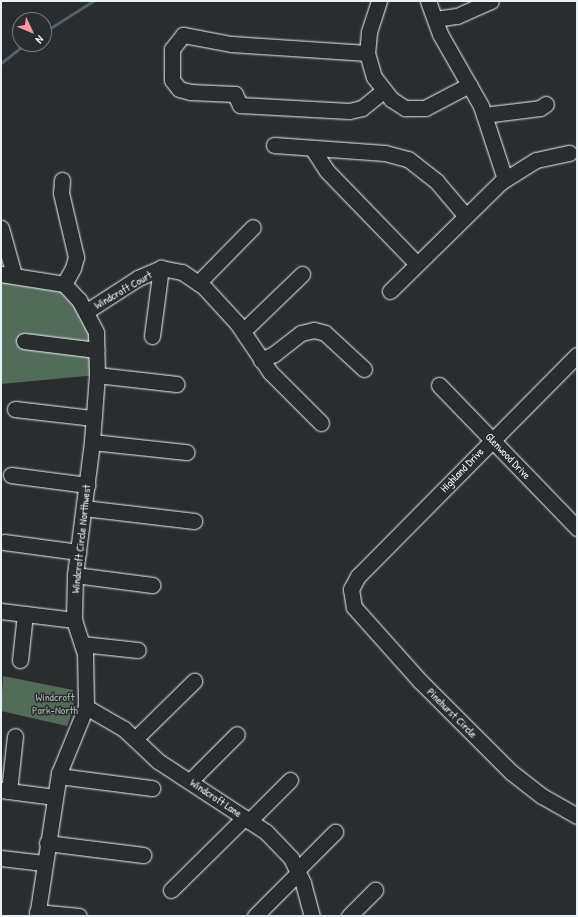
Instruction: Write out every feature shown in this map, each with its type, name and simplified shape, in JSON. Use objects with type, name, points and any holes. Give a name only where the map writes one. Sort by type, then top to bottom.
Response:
[{"type":"street","points":[[379,1],[369,32],[367,53],[374,77],[398,105],[411,110],[425,108],[441,102],[469,85]]},
{"type":"street","points":[[428,1],[435,19],[484,115],[505,179]]},
{"type":"street","points":[[435,19],[457,16],[490,1]]},
{"type":"street","points":[[367,53],[231,44],[183,35],[178,38],[171,55],[172,80],[179,89],[190,92],[236,94],[240,105],[349,111],[362,108],[372,102],[384,90]]},
{"type":"street","points":[[484,115],[540,108],[546,104]]},
{"type":"street","points":[[274,145],[385,153],[408,158],[437,182],[466,215]]},
{"type":"street","points":[[312,148],[327,171],[416,263]]},
{"type":"street","points":[[390,291],[416,263],[505,179],[536,160],[569,153]]},
{"type":"street","points":[[1,228],[7,274],[64,284],[73,268],[76,257],[61,193],[62,180]]},
{"type":"street","points":[[198,282],[253,227]]},
{"type":"street","points":[[152,336],[161,268]]},
{"type":"street","name":"Windcroft Court","points":[[87,311],[138,278],[161,268],[182,272],[198,282],[243,332],[261,360],[321,423]]},
{"type":"street","points":[[243,332],[302,274]]},
{"type":"street","name":"Windcroft Circle Northwest","points":[[37,914],[47,843],[59,776],[86,707],[85,653],[74,620],[75,575],[92,442],[97,375],[96,332],[87,311],[64,284]]},
{"type":"street","points":[[261,360],[274,354],[301,333],[314,330],[325,333],[364,370]]},
{"type":"street","points":[[24,341],[96,350]]},
{"type":"street","name":"Highland Drive","points":[[351,589],[358,576],[577,355]]},
{"type":"street","points":[[97,375],[176,384]]},
{"type":"street","name":"Glenwood Drive","points":[[439,385],[577,528]]},
{"type":"street","points":[[15,409],[93,418]]},
{"type":"street","points":[[92,442],[186,452]]},
{"type":"street","points":[[11,475],[87,485]]},
{"type":"street","points":[[84,508],[194,521]]},
{"type":"street","points":[[4,542],[78,552]]},
{"type":"street","points":[[75,575],[152,584]]},
{"type":"street","name":"Pinehurst Circle","points":[[351,589],[354,607],[420,681],[511,772],[542,796],[577,816]]},
{"type":"street","points":[[1,611],[74,620]]},
{"type":"street","points":[[20,660],[25,614]]},
{"type":"street","points":[[82,644],[138,650]]},
{"type":"street","points":[[136,739],[194,681]]},
{"type":"street","name":"Windcroft Lane","points":[[86,707],[136,739],[158,761],[266,832],[291,858],[298,871],[312,916]]},
{"type":"street","points":[[190,781],[237,734]]},
{"type":"street","points":[[15,736],[5,791],[55,797]]},
{"type":"street","points":[[59,776],[152,788]]},
{"type":"street","points":[[171,890],[246,819],[290,780]]},
{"type":"street","points":[[255,916],[335,832]]},
{"type":"street","points":[[47,843],[143,855]]},
{"type":"street","points":[[1,858],[44,863]]},
{"type":"street","points":[[349,916],[375,890]]},
{"type":"street","points":[[37,914],[79,916]]},
{"type":"green space","points":[[1,277],[64,284],[87,311],[97,375],[1,384]]},
{"type":"green space","name":"Windcroft Park-North","points":[[3,676],[73,690],[74,707],[67,726],[1,711]]},
{"type":"waterway","points":[[52,27],[93,1]]},
{"type":"waterway","points":[[1,63],[15,52]]}]
